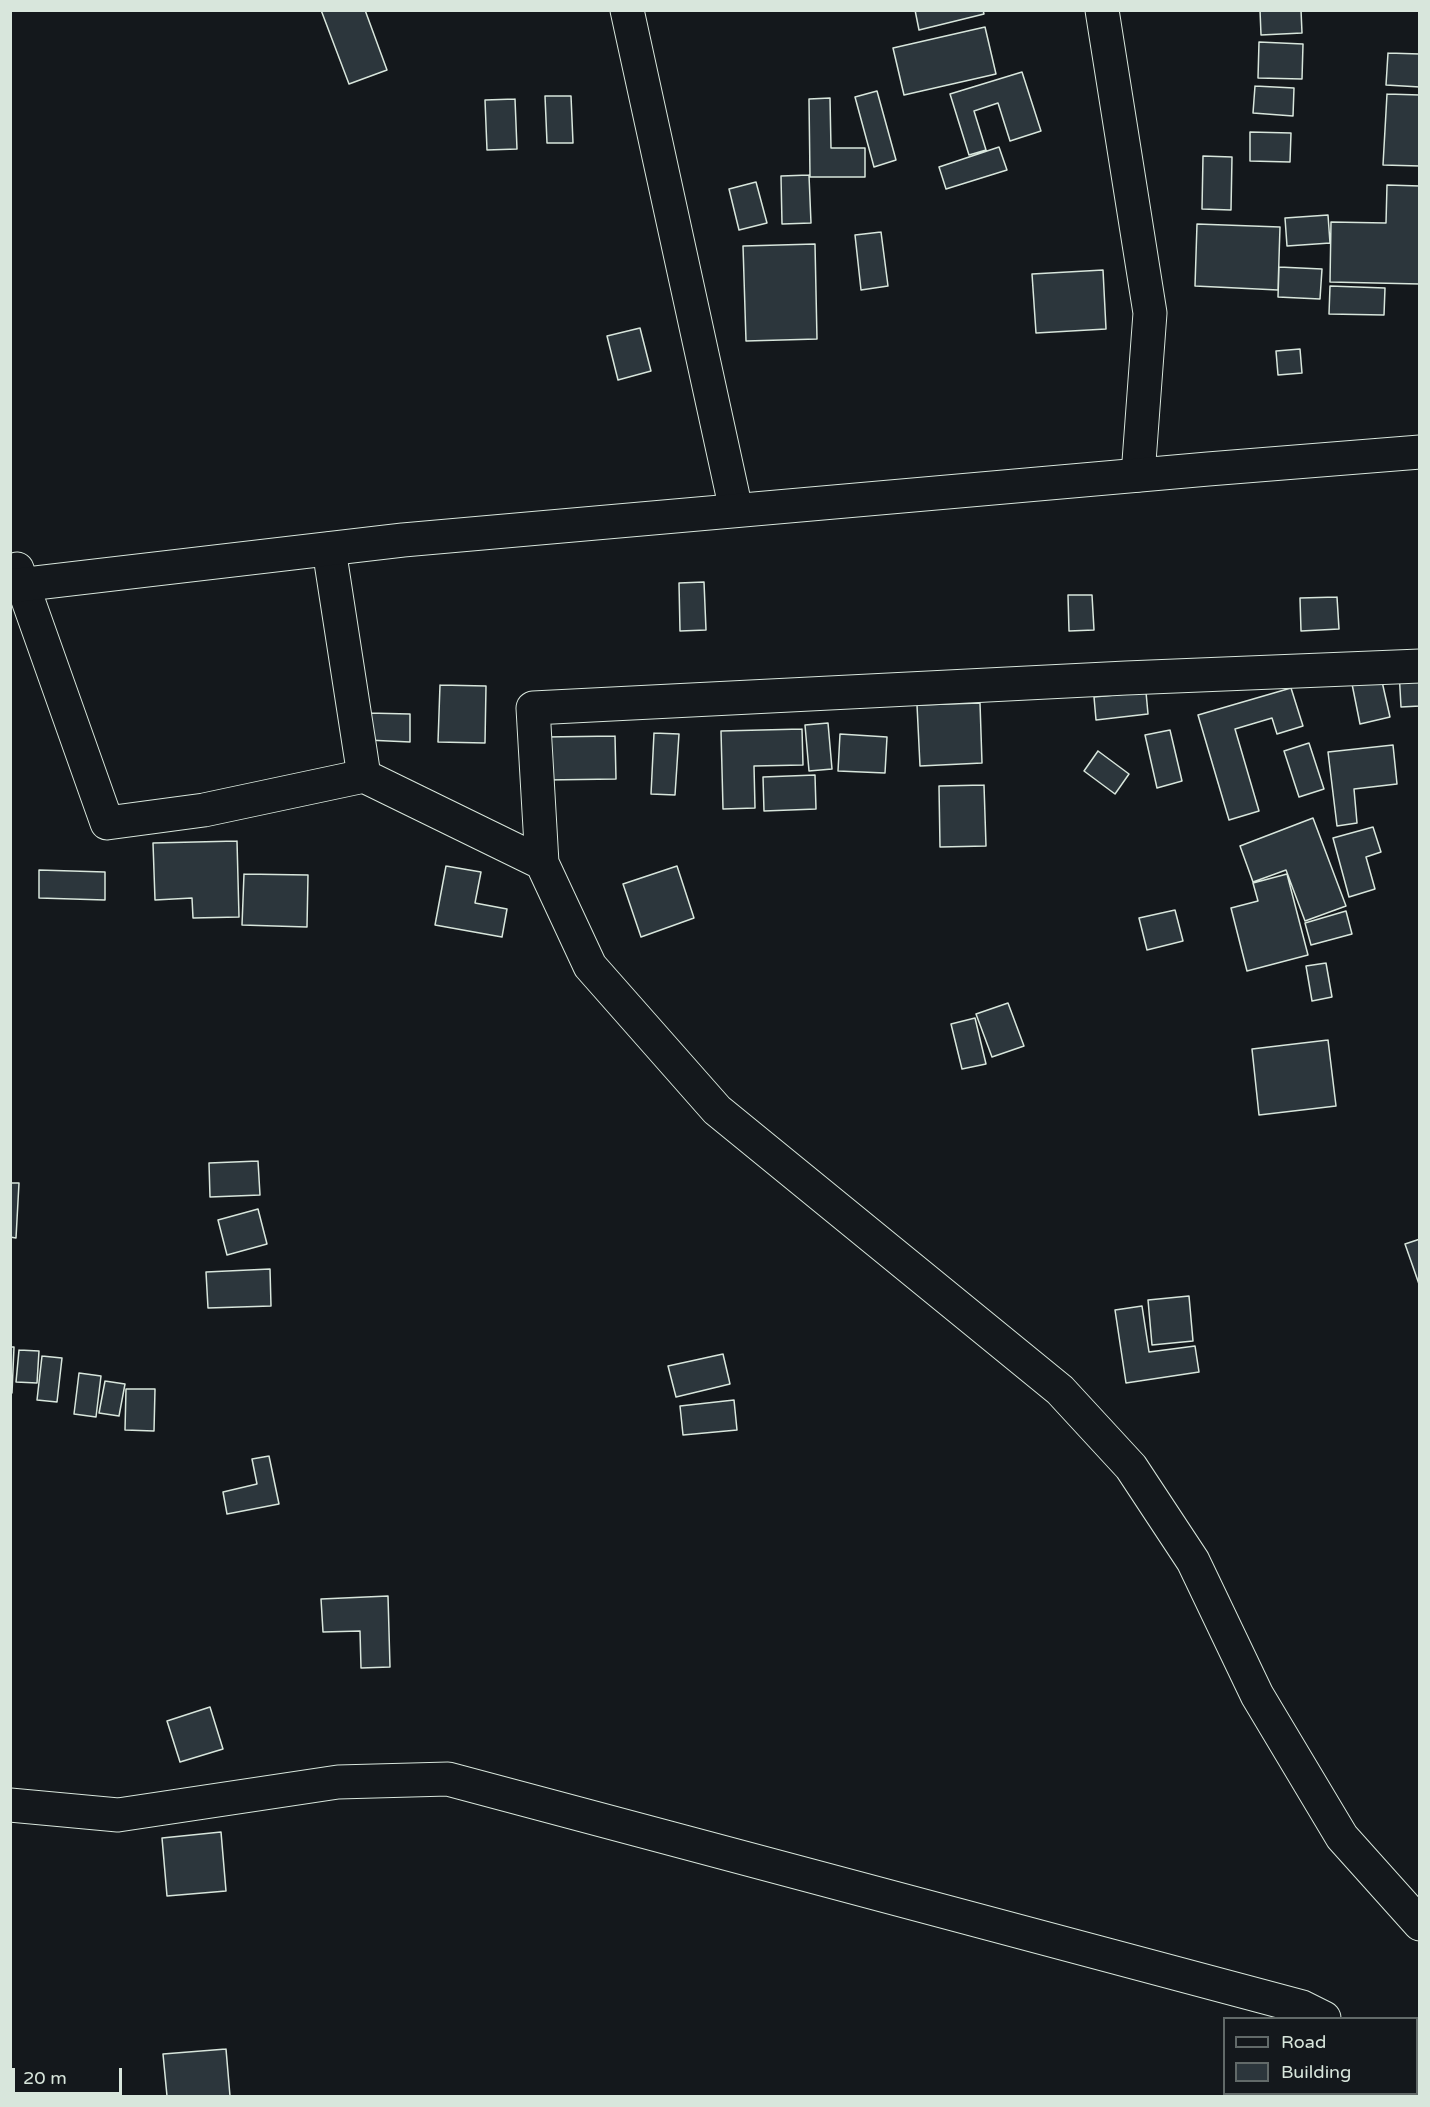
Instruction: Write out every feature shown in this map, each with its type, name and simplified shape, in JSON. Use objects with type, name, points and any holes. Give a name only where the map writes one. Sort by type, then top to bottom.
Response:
[{"type":"street","points":[[627,10],[736,510]]},
{"type":"street","points":[[1102,10],[1150,313],[1138,475]]},
{"type":"street","points":[[542,863],[364,776],[204,810],[107,823],[17,580],[404,540],[1419,452]]},
{"type":"street","points":[[329,549],[364,776]]},
{"type":"street","points":[[1419,666],[1126,678],[533,708],[542,863],[591,966],[717,1110],[1060,1390],[1131,1467],[1192,1561],[1257,1695],[1341,1837],[1419,1924]]},
{"type":"street","points":[[10,1805],[118,1815],[338,1782],[448,1779],[1302,2007],[1320,2017]]},
{"type":"building","points":[[321,10],[365,10],[387,70],[349,84]]},
{"type":"building","points":[[915,10],[983,10],[984,14],[919,30]]},
{"type":"building","points":[[1260,10],[1301,10],[1302,33],[1261,35]]},
{"type":"building","points":[[985,27],[996,74],[904,95],[893,48]]},
{"type":"building","points":[[1259,42],[1303,44],[1302,79],[1258,78]]},
{"type":"building","points":[[1388,53],[1420,54],[1420,87],[1386,85]]},
{"type":"building","points":[[1022,72],[1041,131],[1010,141],[998,103],[974,111],[986,150],[969,155],[950,94]]},
{"type":"building","points":[[1255,86],[1294,88],[1293,116],[1253,113]]},
{"type":"building","points":[[877,91],[896,160],[874,167],[855,97]]},
{"type":"building","points":[[1387,94],[1420,95],[1420,166],[1383,165]]},
{"type":"building","points":[[545,96],[571,96],[573,143],[547,143]]},
{"type":"building","points":[[830,98],[831,148],[865,148],[865,177],[810,177],[809,99]]},
{"type":"building","points":[[515,99],[517,149],[487,150],[485,100]]},
{"type":"building","points":[[1250,132],[1291,133],[1290,162],[1250,161]]},
{"type":"building","points":[[999,147],[1007,170],[946,189],[939,167]]},
{"type":"building","points":[[1203,156],[1232,157],[1231,210],[1202,209]]},
{"type":"building","points":[[809,175],[811,223],[782,224],[781,176]]},
{"type":"building","points":[[756,182],[767,223],[739,230],[729,189]]},
{"type":"building","points":[[1387,185],[1420,186],[1420,284],[1330,282],[1331,222],[1386,223]]},
{"type":"building","points":[[1328,215],[1330,243],[1287,246],[1285,218]]},
{"type":"building","points":[[1197,224],[1280,227],[1278,290],[1195,286]]},
{"type":"building","points":[[881,232],[888,286],[861,290],[855,235]]},
{"type":"building","points":[[815,244],[817,339],[746,341],[743,246]]},
{"type":"building","points":[[1279,267],[1322,269],[1320,299],[1278,297]]},
{"type":"building","points":[[1103,270],[1106,329],[1036,333],[1032,274]]},
{"type":"building","points":[[1330,286],[1385,288],[1384,315],[1329,314]]},
{"type":"building","points":[[640,328],[651,371],[618,380],[607,336]]},
{"type":"building","points":[[1300,349],[1302,373],[1278,375],[1276,351]]},
{"type":"building","points":[[704,582],[706,630],[680,631],[679,583]]},
{"type":"building","points":[[1068,595],[1092,595],[1094,630],[1069,631]]},
{"type":"building","points":[[1337,597],[1339,629],[1301,631],[1300,598]]},
{"type":"building","points":[[1420,670],[1420,706],[1401,707],[1399,671]]},
{"type":"building","points":[[1381,677],[1390,717],[1360,724],[1352,684]]},
{"type":"building","points":[[440,685],[486,686],[485,743],[438,742]]},
{"type":"building","points":[[1291,688],[1303,726],[1277,734],[1272,718],[1235,729],[1259,811],[1229,820],[1198,715]]},
{"type":"building","points":[[1146,692],[1148,714],[1096,720],[1094,697]]},
{"type":"building","points":[[980,703],[982,763],[920,766],[917,705]]},
{"type":"building","points":[[368,713],[410,714],[410,742],[367,740]]},
{"type":"building","points":[[828,723],[832,769],[809,771],[805,725]]},
{"type":"building","points":[[802,729],[803,765],[754,766],[755,808],[723,809],[721,731]]},
{"type":"building","points":[[1170,730],[1182,781],[1157,788],[1145,735]]},
{"type":"building","points":[[654,733],[679,734],[675,795],[651,794]]},
{"type":"building","points":[[840,734],[887,737],[885,773],[838,771]]},
{"type":"building","points":[[615,736],[616,779],[545,780],[545,737]]},
{"type":"building","points":[[1309,743],[1324,789],[1299,797],[1284,751]]},
{"type":"building","points":[[1393,745],[1397,784],[1354,789],[1357,823],[1337,826],[1328,752]]},
{"type":"building","points":[[1098,751],[1129,774],[1115,794],[1084,771]]},
{"type":"building","points":[[815,775],[816,809],[764,811],[763,777]]},
{"type":"building","points":[[984,785],[986,846],[940,847],[939,786]]},
{"type":"building","points":[[1313,818],[1346,906],[1305,921],[1286,870],[1253,882],[1240,846]]},
{"type":"building","points":[[1373,827],[1381,852],[1366,857],[1375,889],[1349,897],[1333,838]]},
{"type":"building","points":[[237,841],[239,917],[193,918],[192,898],[155,900],[153,843]]},
{"type":"building","points":[[446,866],[481,872],[475,903],[507,909],[502,937],[435,925]]},
{"type":"building","points":[[677,866],[694,918],[641,937],[623,884]]},
{"type":"building","points":[[39,870],[105,872],[105,900],[39,898]]},
{"type":"building","points":[[244,874],[308,875],[307,927],[242,925]]},
{"type":"building","points":[[1287,874],[1308,955],[1247,971],[1231,908],[1258,901],[1253,883]]},
{"type":"building","points":[[1175,910],[1183,941],[1147,950],[1139,918]]},
{"type":"building","points":[[1346,911],[1352,934],[1311,945],[1305,923]]},
{"type":"building","points":[[1326,963],[1332,997],[1312,1001],[1306,966]]},
{"type":"building","points":[[1008,1003],[1024,1046],[992,1057],[976,1014]]},
{"type":"building","points":[[975,1018],[986,1064],[962,1069],[951,1024]]},
{"type":"building","points":[[1328,1040],[1336,1106],[1259,1115],[1252,1049]]},
{"type":"building","points":[[258,1161],[260,1195],[210,1197],[209,1163]]},
{"type":"building","points":[[10,1183],[19,1183],[16,1238],[10,1237]]},
{"type":"building","points":[[258,1209],[267,1244],[227,1255],[218,1220]]},
{"type":"building","points":[[1420,1239],[1420,1287],[1405,1244]]},
{"type":"building","points":[[270,1269],[271,1306],[208,1308],[206,1272]]},
{"type":"building","points":[[1189,1296],[1193,1341],[1152,1345],[1148,1300]]},
{"type":"building","points":[[1142,1306],[1149,1352],[1195,1346],[1199,1372],[1126,1383],[1115,1310]]},
{"type":"building","points":[[10,1347],[14,1347],[12,1393],[10,1393]]},
{"type":"building","points":[[19,1350],[39,1351],[37,1383],[16,1382]]},
{"type":"building","points":[[723,1354],[730,1384],[676,1397],[668,1366]]},
{"type":"building","points":[[42,1356],[62,1358],[57,1402],[37,1400]]},
{"type":"building","points":[[79,1373],[101,1376],[96,1417],[74,1414]]},
{"type":"building","points":[[105,1381],[125,1384],[119,1416],[99,1413]]},
{"type":"building","points":[[126,1389],[155,1389],[154,1431],[125,1430]]},
{"type":"building","points":[[734,1400],[737,1430],[683,1435],[680,1406]]},
{"type":"building","points":[[269,1456],[279,1504],[227,1514],[223,1492],[257,1484],[252,1459]]},
{"type":"building","points":[[388,1596],[390,1667],[361,1668],[360,1631],[323,1632],[321,1599]]},
{"type":"building","points":[[210,1707],[223,1749],[180,1762],[167,1721]]},
{"type":"building","points":[[221,1832],[226,1891],[167,1896],[162,1838]]},
{"type":"building","points":[[226,2049],[230,2096],[167,2096],[163,2054]]}]
